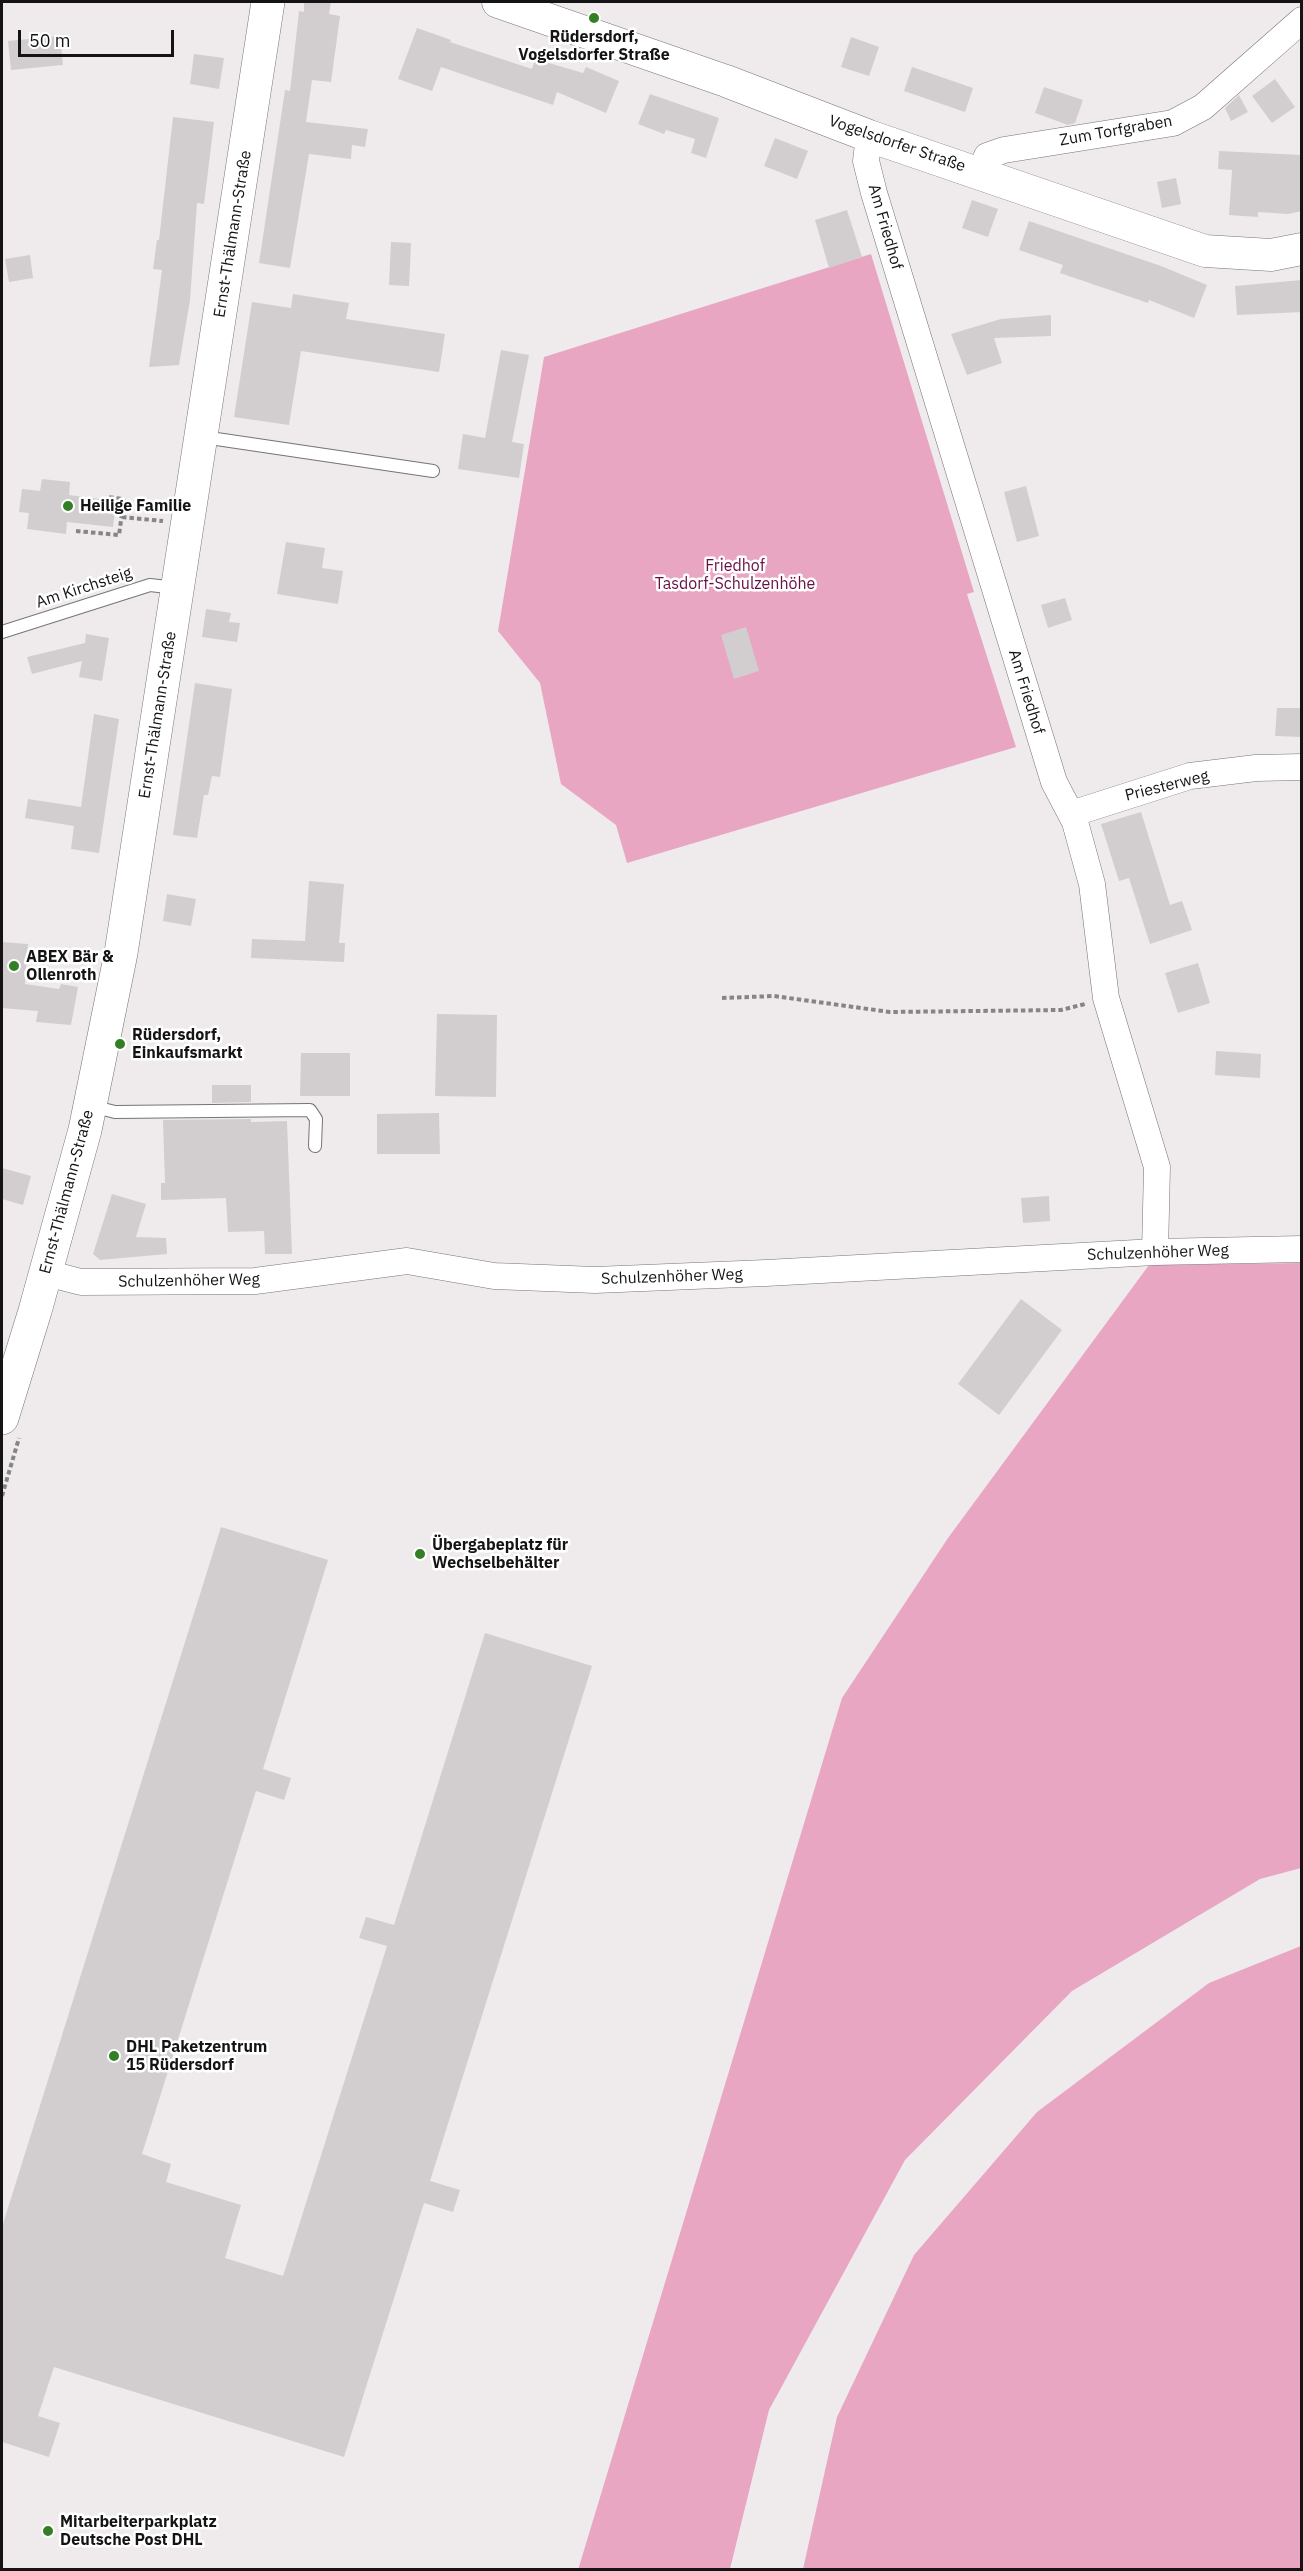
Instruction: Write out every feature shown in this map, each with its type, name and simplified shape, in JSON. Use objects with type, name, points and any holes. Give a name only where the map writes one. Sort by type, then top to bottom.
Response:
[{"type":"main road","name":"Ernst-Thälmann-Straße","points":[[2,1418],[46,1273],[90,1106],[124,939],[268,2]]},
{"type":"street","name":"Vogelsdorfer Straße","points":[[498,2],[726,81],[869,136],[1205,251],[1271,255],[1302,249]]},
{"type":"street","name":"Zum Torfgraben","points":[[980,173],[987,156],[1004,150],[1173,123],[1203,107],[1302,20]]},
{"type":"street","name":"Am Friedhof","points":[[869,136],[867,161],[874,193],[1054,782],[1071,814],[1092,884],[1106,998],[1157,1167],[1155,1252]]},
{"type":"street","name":"Priesterweg","points":[[1071,814],[1190,776],[1256,768],[1302,768]]},
{"type":"street","name":"Schulzenhöher Weg","points":[[46,1273],[81,1282],[255,1281],[407,1261],[494,1276],[595,1280],[1155,1252],[1302,1249]]},
{"type":"lane","points":[[202,437],[433,471]]},
{"type":"lane","name":"Am Kirchsteig","points":[[2,632],[150,585],[178,588]]},
{"type":"lane","points":[[90,1106],[115,1112],[310,1110],[316,1119],[315,1146]]},
{"type":"path","points":[[76,531],[119,535],[124,499],[107,497]]},
{"type":"path","points":[[122,517],[167,522]]},
{"type":"path","points":[[722,998],[774,996],[890,1012],[1061,1010],[1106,998]]},
{"type":"green space","name":"Friedhof Tasdorf-Schulzenhöhe","points":[[871,254],[974,592],[967,594],[1016,747],[627,863],[616,825],[561,784],[540,683],[498,631],[544,357]]},
{"type":"green space","points":[[1301,1263],[1301,1868],[1260,1879],[1072,1991],[905,2160],[769,2410],[730,2569],[578,2570],[842,1698],[948,1538],[1149,1265]]},
{"type":"green space","points":[[1301,1946],[1301,2569],[803,2569],[837,2417],[914,2255],[1037,2112],[1209,1983]]},
{"type":"building","points":[[304,2],[331,2],[329,14],[340,16],[331,82],[312,80],[306,122],[368,129],[365,147],[352,145],[351,159],[309,154],[290,268],[259,263],[285,90],[290,91],[299,11],[304,12]]},
{"type":"building","points":[[417,28],[451,40],[450,42],[532,69],[535,59],[583,73],[586,67],[619,81],[606,113],[557,92],[553,105],[441,67],[432,91],[398,79]]},
{"type":"building","points":[[60,36],[63,65],[11,70],[8,41]]},
{"type":"building","points":[[851,37],[879,47],[869,76],[841,67]]},
{"type":"building","points":[[194,54],[224,58],[219,89],[190,84]]},
{"type":"building","points":[[912,67],[973,88],[965,112],[904,91]]},
{"type":"building","points":[[1275,79],[1295,107],[1272,123],[1252,96]]},
{"type":"building","points":[[1044,87],[1083,100],[1075,123],[1068,125],[1035,113]]},
{"type":"building","points":[[650,94],[719,118],[706,158],[691,153],[695,139],[666,130],[664,134],[638,124]]},
{"type":"building","points":[[1239,95],[1248,112],[1231,121],[1225,108]]},
{"type":"building","points":[[173,117],[214,122],[204,204],[197,203],[190,300],[179,365],[149,367],[162,270],[153,269],[157,240],[159,240]]},
{"type":"building","points":[[775,138],[808,151],[797,179],[764,166]]},
{"type":"building","points":[[1219,151],[1302,155],[1302,211],[1288,214],[1258,212],[1258,217],[1229,215],[1232,170],[1218,169]]},
{"type":"building","points":[[1176,178],[1181,204],[1162,208],[1157,182]]},
{"type":"building","points":[[972,200],[998,209],[988,237],[962,228]]},
{"type":"building","points":[[847,210],[862,257],[829,268],[815,220]]},
{"type":"building","points":[[1029,221],[1161,266],[1207,285],[1194,318],[1149,300],[1148,303],[1060,273],[1063,265],[1019,250]]},
{"type":"building","points":[[391,242],[411,243],[409,286],[389,285]]},
{"type":"building","points":[[30,255],[33,278],[9,282],[5,259]]},
{"type":"building","points":[[1302,280],[1302,312],[1237,315],[1235,286]]},
{"type":"building","points":[[293,294],[349,303],[346,319],[445,334],[439,372],[301,351],[289,425],[234,417],[252,302],[291,308]]},
{"type":"building","points":[[1051,315],[1051,336],[994,338],[1002,363],[967,375],[951,334],[1001,319]]},
{"type":"building","points":[[501,350],[529,355],[512,442],[524,444],[519,478],[458,469],[463,434],[485,438]]},
{"type":"building","name":"Heilige Familie","points":[[42,479],[70,482],[69,495],[116,501],[113,527],[67,522],[66,534],[27,529],[29,513],[19,512],[22,489],[40,491]]},
{"type":"building","points":[[1026,486],[1039,536],[1017,542],[1004,492]]},
{"type":"building","points":[[286,542],[325,548],[322,568],[343,571],[338,604],[277,594]]},
{"type":"building","points":[[1065,598],[1072,620],[1048,628],[1041,605]]},
{"type":"building","points":[[206,609],[231,613],[229,622],[240,623],[237,642],[202,637]]},
{"type":"building","points":[[746,627],[759,671],[734,679],[721,635]]},
{"type":"building","points":[[86,634],[109,638],[102,681],[79,677],[82,661],[32,674],[27,657],[85,643]]},
{"type":"building","points":[[195,683],[232,689],[220,777],[212,776],[208,795],[204,795],[197,838],[173,835]]},
{"type":"building","points":[[1277,708],[1302,708],[1302,737],[1275,736]]},
{"type":"building","points":[[94,714],[119,719],[99,853],[71,849],[74,826],[25,818],[28,799],[81,807]]},
{"type":"building","points":[[1141,812],[1170,905],[1182,901],[1192,930],[1150,944],[1129,878],[1119,881],[1101,824]]},
{"type":"building","points":[[309,881],[344,884],[339,943],[345,943],[344,962],[251,958],[252,939],[305,941]]},
{"type":"building","points":[[167,894],[196,899],[191,926],[163,921]]},
{"type":"building","points":[[2,942],[28,944],[25,984],[59,989],[61,984],[78,987],[71,1025],[36,1022],[38,1011],[2,1008]]},
{"type":"building","points":[[1198,963],[1210,1003],[1178,1013],[1165,973]]},
{"type":"building","points":[[437,1014],[497,1015],[496,1097],[435,1096]]},
{"type":"building","points":[[1216,1051],[1261,1054],[1260,1078],[1215,1075]]},
{"type":"building","points":[[301,1053],[350,1053],[350,1096],[300,1096]]},
{"type":"building","points":[[212,1085],[251,1085],[251,1102],[212,1103]]},
{"type":"building","points":[[439,1113],[440,1154],[377,1154],[377,1114]]},
{"type":"building","points":[[251,1119],[251,1122],[287,1121],[292,1254],[265,1254],[264,1231],[228,1232],[226,1198],[161,1200],[161,1183],[165,1183],[163,1120]]},
{"type":"building","points":[[2,1168],[31,1176],[23,1205],[2,1199]]},
{"type":"building","points":[[112,1194],[146,1204],[136,1237],[166,1238],[167,1254],[100,1260],[93,1254]]},
{"type":"building","points":[[1049,1196],[1050,1221],[1023,1223],[1021,1198]]},
{"type":"building","points":[[1021,1299],[1062,1330],[999,1415],[958,1384]]},
{"type":"building","name":"DHL Paketzentrum 15 Rüdersdorf","points":[[221,1527],[328,1560],[263,1769],[291,1778],[284,1800],[256,1791],[142,2154],[171,2164],[166,2182],[241,2205],[225,2258],[283,2276],[387,1946],[359,1938],[366,1917],[394,1925],[485,1633],[592,1666],[430,2181],[460,2190],[453,2212],[424,2203],[344,2457],[54,2367],[38,2416],[60,2423],[49,2457],[2,2442],[2,2227]]},
{"type":"place","name":"Rüdersdorf, Vogelsdorfer Straße","points":[[594,18]]},
{"type":"place","name":"Heilige Familie","points":[[68,506]]},
{"type":"place","name":"ABEX Bär & Ollenroth","points":[[14,966]]},
{"type":"place","name":"Rüdersdorf, Einkaufsmarkt","points":[[120,1044]]},
{"type":"place","name":"Übergabeplatz für Wechselbehälter","points":[[420,1554]]},
{"type":"place","name":"DHL Paketzentrum 15 Rüdersdorf","points":[[114,2056]]},
{"type":"place","name":"Mitarbeiterparkplatz Deutsche Post DHL","points":[[48,2531]]}]
